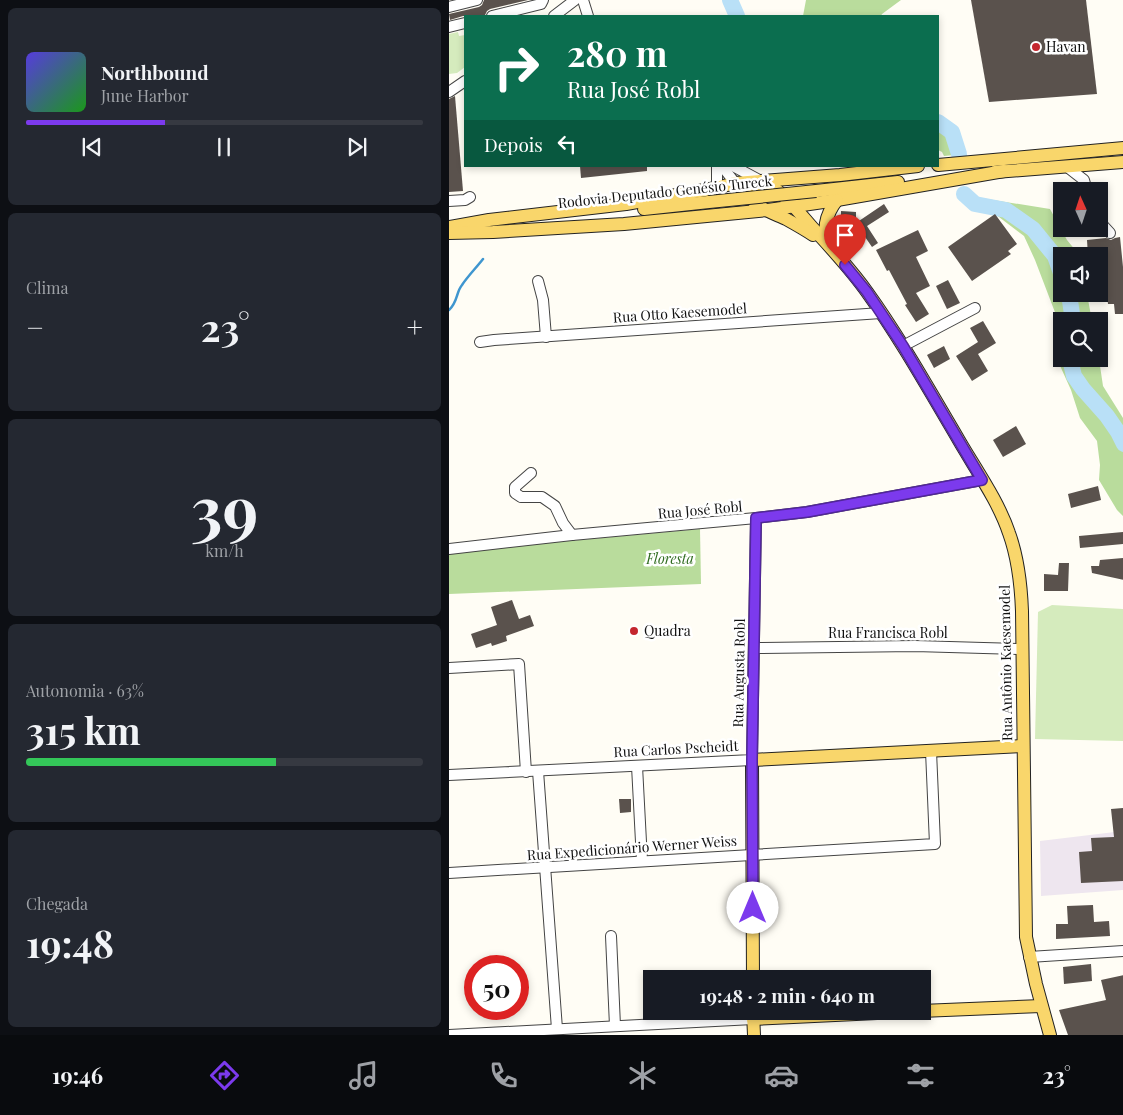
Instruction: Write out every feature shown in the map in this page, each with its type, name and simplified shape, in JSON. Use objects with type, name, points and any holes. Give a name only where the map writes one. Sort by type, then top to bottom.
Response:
[{"type":"main road","points":[[939,165],[1123,148]]},
{"type":"main road","name":"Rodovia Deputado Genésio Tureck","points":[[449,230],[1003,171],[1123,162]]},
{"type":"main road","points":[[449,230],[489,220],[626,204],[735,183],[840,175],[909,167]]},
{"type":"main road","points":[[449,230],[493,232],[624,224],[768,210],[1003,171]]},
{"type":"main road","points":[[751,199],[753,188],[761,181]]},
{"type":"main road","name":"Rua Antônio Kaesemodel","points":[[761,181],[772,186],[794,207],[857,279],[881,313],[903,346],[982,480],[1000,512],[1009,533],[1019,571],[1021,591],[1026,937],[1029,957],[1050,1035]]},
{"type":"main road","points":[[768,210],[779,202],[781,195]]},
{"type":"main road","name":"Rua Antônio Kaesemodel","points":[[751,199],[759,206],[802,228],[833,250]]},
{"type":"main road","points":[[833,250],[826,233],[826,224],[831,207],[837,200]]},
{"type":"main road","name":"Rua Carlos Pscheidt","points":[[752,760],[1023,746]]},
{"type":"main road","name":"Rua Augusta Robl","points":[[752,760],[753,970]]},
{"type":"main road","points":[[931,1011],[1041,1006]]},
{"type":"main road","points":[[753,1020],[754,1035]]},
{"type":"street","points":[[449,7],[477,0]]},
{"type":"street","points":[[496,15],[541,4],[543,0]]},
{"type":"street","points":[[554,15],[575,0]]},
{"type":"street","points":[[583,0],[588,15]]},
{"type":"street","points":[[449,27],[464,23]]},
{"type":"street","points":[[449,92],[464,82]]},
{"type":"street","points":[[1066,166],[1085,182]]},
{"type":"street","points":[[716,188],[717,167]]},
{"type":"street","name":"Rua Antônio Kaesemodel","points":[[723,167],[751,199]]},
{"type":"street","name":"Rua Antônio Kaesemodel","points":[[735,167],[761,181]]},
{"type":"street","points":[[449,201],[465,200],[470,197]]},
{"type":"street","points":[[538,282],[543,300],[546,337]]},
{"type":"street","points":[[903,346],[975,308]]},
{"type":"street","name":"Rua Otto Kaesemodel","points":[[480,342],[881,313]]},
{"type":"street","points":[[531,472],[515,487],[515,493],[521,497],[542,496],[555,506],[563,523],[572,535]]},
{"type":"street","name":"Rua José Robl","points":[[449,549],[807,512],[982,480]]},
{"type":"street","name":"Rua Augusta Robl","points":[[752,760],[756,518]]},
{"type":"street","name":"Rua Francisca Robl","points":[[754,648],[915,646],[1022,649]]},
{"type":"street","points":[[449,668],[519,664],[526,772]]},
{"type":"street","name":"Rua Expedicionário Werner Weiss","points":[[449,874],[935,844],[931,751]]},
{"type":"street","name":"Rua Carlos Pscheidt","points":[[449,776],[752,760]]},
{"type":"street","points":[[637,766],[643,861]]},
{"type":"street","points":[[538,771],[557,1029]]},
{"type":"street","points":[[611,936],[615,1026]]},
{"type":"street","points":[[1029,957],[1123,951]]},
{"type":"street","points":[[449,1035],[690,1020]]},
{"type":"shaded area","points":[[1123,831],[1123,890],[1041,896],[1040,841]]},
{"type":"green space","points":[[806,0],[901,0],[882,15],[803,15]]},
{"type":"green space","points":[[458,32],[459,36],[464,35],[464,68],[457,73],[449,74],[449,34]]},
{"type":"green space","points":[[939,127],[948,136],[955,155],[944,156],[939,150]]},
{"type":"green space","points":[[956,194],[1050,209],[1053,214],[1053,238],[1066,238],[1073,247],[1053,247],[1053,302],[1088,302],[1090,312],[1055,312],[1024,236],[995,214],[977,211]]},
{"type":"green space","points":[[1061,367],[1100,367],[1103,386],[1123,418],[1123,516],[1117,510],[1099,480],[1100,465],[1097,441],[1080,418],[1071,390]]},
{"type":"green space","name":"Floresta","points":[[700,529],[701,584],[449,594],[449,552]]},
{"type":"green space","points":[[1052,605],[1123,609],[1123,741],[1035,739],[1038,612]]},
{"type":"building","points":[[484,0],[528,0],[490,9],[485,15],[464,15],[450,20],[449,14],[482,5]]},
{"type":"building","name":"Havan","points":[[971,0],[1086,0],[1097,94],[989,102]]},
{"type":"building","points":[[455,96],[463,191],[449,192],[449,99]]},
{"type":"building","points":[[580,167],[647,167],[647,171],[581,178]]},
{"type":"building","points":[[884,204],[889,212],[867,226],[878,243],[872,247],[863,234],[841,233],[841,211],[856,212],[856,223]]},
{"type":"building","points":[[995,214],[1017,244],[1008,251],[1011,254],[972,281],[948,247]]},
{"type":"building","points":[[918,230],[928,251],[916,257],[930,286],[916,293],[929,314],[916,322],[905,305],[907,304],[889,270],[887,271],[876,250]]},
{"type":"building","points":[[1120,237],[1124,277],[1124,314],[1115,314],[1114,304],[1108,304],[1108,247],[1087,247],[1087,240],[1106,238],[1111,240]]},
{"type":"building","points":[[948,280],[960,303],[947,309],[936,286]]},
{"type":"building","points":[[983,321],[996,343],[978,354],[988,371],[972,381],[956,356],[978,342],[970,328]]},
{"type":"building","points":[[944,346],[950,359],[934,368],[927,355]]},
{"type":"building","points":[[1016,426],[1026,444],[1003,457],[993,440]]},
{"type":"building","points":[[1098,486],[1101,500],[1071,508],[1068,494]]},
{"type":"building","points":[[1124,532],[1124,544],[1080,548],[1079,536]]},
{"type":"building","points":[[1124,558],[1124,580],[1092,573],[1091,566],[1099,566],[1100,560]]},
{"type":"building","points":[[1059,563],[1069,563],[1068,591],[1044,591],[1044,574],[1058,575]]},
{"type":"building","points":[[512,600],[519,619],[530,615],[534,626],[506,636],[507,641],[492,646],[491,643],[476,648],[471,634],[497,625],[491,607]]},
{"type":"building","points":[[619,799],[631,799],[631,812],[620,813]]},
{"type":"building","points":[[1124,808],[1124,881],[1081,883],[1079,852],[1092,851],[1091,838],[1114,837],[1111,809]]},
{"type":"building","points":[[1093,905],[1094,922],[1109,921],[1110,936],[1056,939],[1056,924],[1068,924],[1067,906]]},
{"type":"building","points":[[1091,964],[1092,981],[1064,984],[1063,967]]},
{"type":"building","points":[[1124,975],[1124,1035],[1068,1035],[1059,1010],[1106,1000],[1101,980]]},
{"type":"waterway","points":[[730,0],[737,15]]},
{"type":"waterway","points":[[939,123],[952,132],[959,154]]},
{"type":"waterway","points":[[964,194],[975,204],[1006,210],[1033,229],[1053,254]]},
{"type":"waterway","points":[[449,310],[454,304],[460,288],[483,259]]},
{"type":"waterway","points":[[1070,302],[1072,312]]},
{"type":"waterway","points":[[1072,367],[1074,376],[1107,416],[1124,444]]},
{"type":"place","name":"Havan","points":[[1036,47]]},
{"type":"place","name":"Quadra","points":[[634,631]]},
{"type":"route","points":[[753,908],[752,760],[756,518],[807,512],[982,480],[903,346],[867,292],[845,265]]}]
